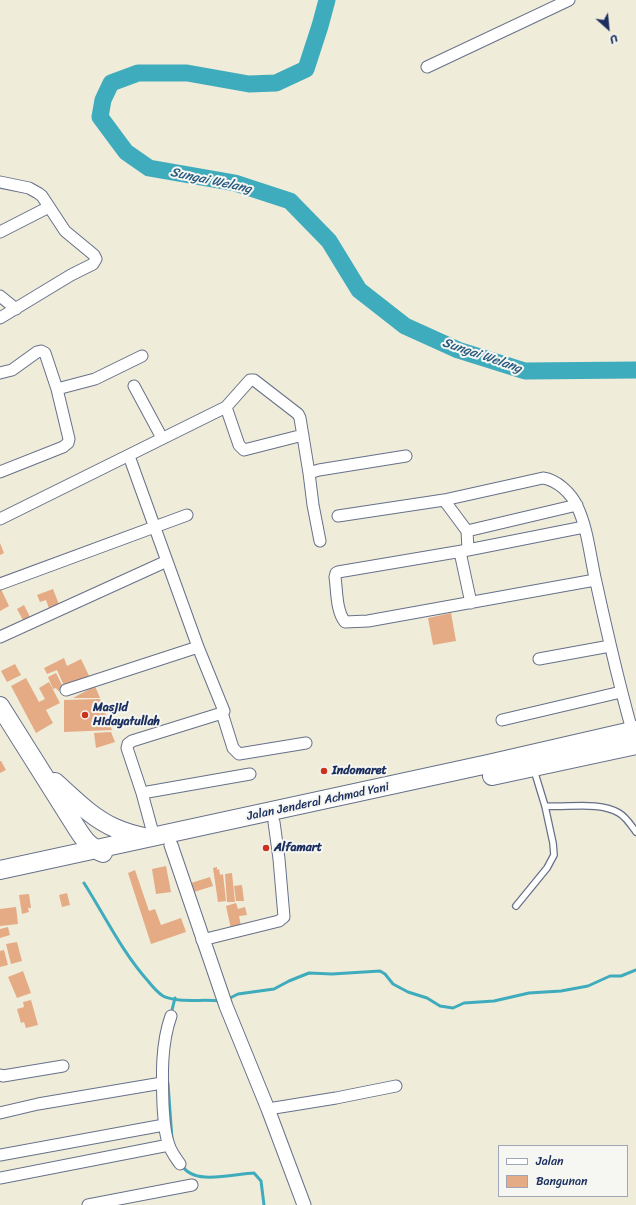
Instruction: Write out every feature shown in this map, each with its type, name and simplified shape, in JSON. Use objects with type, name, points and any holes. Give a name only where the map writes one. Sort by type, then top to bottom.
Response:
[{"type":"highway","points":[[0,706],[88,845],[105,854],[120,856]]},
{"type":"highway","name":"Jalan Jenderal Achmad Yani","points":[[0,882],[274,822],[635,735]]},
{"type":"highway","name":"Jalan Jenderal Achmad Yani","points":[[0,870],[150,837],[531,761]]},
{"type":"highway","points":[[40,768],[89,813],[113,827],[130,834],[150,837]]},
{"type":"street","points":[[427,67],[569,0]]},
{"type":"street","points":[[0,182],[29,188],[42,196],[65,231],[95,258],[95,262],[0,318]]},
{"type":"street","points":[[0,232],[49,207]]},
{"type":"street","points":[[0,296],[16,308]]},
{"type":"street","points":[[0,373],[12,370],[33,354],[42,351],[46,354],[57,389],[69,439],[68,443],[63,447],[0,472]]},
{"type":"street","points":[[57,389],[95,379],[142,356]]},
{"type":"street","points":[[0,519],[226,407],[248,381],[253,379],[298,414],[310,473],[313,505],[320,541]]},
{"type":"street","points":[[134,386],[162,438]]},
{"type":"street","points":[[226,407],[239,445],[244,450],[303,435]]},
{"type":"street","points":[[129,456],[198,647],[224,707],[224,711],[222,713],[233,748],[239,754],[306,743]]},
{"type":"street","points":[[310,473],[406,456]]},
{"type":"street","points":[[338,516],[444,500],[543,478],[550,479],[560,484],[577,505],[584,527],[621,692],[635,735]]},
{"type":"street","points":[[444,500],[467,531],[464,551],[472,603]]},
{"type":"street","points":[[467,531],[577,505]]},
{"type":"street","points":[[0,584],[187,515]]},
{"type":"street","points":[[584,527],[464,551],[338,572],[335,576],[340,610],[342,618],[346,622],[368,621],[595,580]]},
{"type":"street","points":[[0,637],[167,561]]},
{"type":"street","points":[[539,659],[610,646]]},
{"type":"street","points":[[66,690],[198,647]]},
{"type":"street","points":[[502,720],[621,692]]},
{"type":"street","points":[[150,837],[142,793],[127,748],[128,744],[132,740],[222,713]]},
{"type":"street","points":[[142,793],[250,774]]},
{"type":"street","points":[[202,940],[279,921],[284,917],[274,822]]},
{"type":"street","points":[[171,845],[202,940],[224,1000],[268,1109],[304,1205]]},
{"type":"street","points":[[171,1016],[164,1040],[162,1082],[164,1125],[169,1145],[180,1164]]},
{"type":"street","points":[[0,1075],[3,1076],[63,1066]]},
{"type":"street","points":[[0,1113],[38,1104],[162,1082]]},
{"type":"street","points":[[268,1109],[396,1086]]},
{"type":"street","points":[[0,1155],[164,1125]]},
{"type":"street","points":[[0,1178],[169,1145]]},
{"type":"street","points":[[88,1205],[192,1185]]},
{"type":"lane","points":[[516,906],[547,868],[554,855],[553,842],[531,761]]},
{"type":"lane","points":[[544,806],[595,806],[610,809],[620,814],[636,832]]},
{"type":"building","points":[[0,543],[4,553],[0,555]]},
{"type":"building","points":[[0,587],[9,606],[0,611]]},
{"type":"building","points":[[53,589],[60,607],[50,611],[46,600],[40,602],[37,595]]},
{"type":"building","points":[[24,605],[31,619],[24,622],[17,609]]},
{"type":"building","points":[[451,613],[456,641],[433,645],[428,618]]},
{"type":"building","points":[[64,658],[67,666],[81,659],[91,680],[65,688],[57,670],[47,674],[44,668]]},
{"type":"building","points":[[15,664],[21,675],[7,682],[1,671]]},
{"type":"building","points":[[56,673],[64,689],[58,691],[56,688],[53,689],[48,677]]},
{"type":"building","points":[[26,678],[39,702],[45,699],[39,688],[49,682],[60,703],[46,710],[53,723],[36,733],[11,686]]},
{"type":"building","name":"Masjid Hidayatullah","points":[[95,686],[100,698],[73,698]]},
{"type":"building","name":"Masjid Hidayatullah","points":[[100,699],[112,730],[64,732],[64,700]]},
{"type":"building","name":"Masjid Hidayatullah","points":[[111,732],[115,742],[96,748],[94,733]]},
{"type":"building","points":[[0,761],[6,770],[0,773]]},
{"type":"building","points":[[166,866],[171,892],[156,894],[152,869]]},
{"type":"building","points":[[217,867],[220,875],[223,874],[226,901],[218,902],[213,868]]},
{"type":"building","points":[[135,870],[149,911],[155,909],[161,925],[181,918],[186,932],[151,944],[128,873]]},
{"type":"building","points":[[232,873],[235,902],[227,902],[225,874]]},
{"type":"building","points":[[210,877],[213,886],[194,892],[191,883]]},
{"type":"building","points":[[242,885],[244,901],[236,901],[234,886]]},
{"type":"building","points":[[67,893],[70,905],[62,907],[59,895]]},
{"type":"building","points":[[29,894],[31,908],[28,908],[29,912],[22,914],[19,895]]},
{"type":"building","points":[[236,903],[238,909],[245,907],[247,915],[239,916],[241,926],[231,929],[226,906]]},
{"type":"building","points":[[16,907],[18,924],[0,926],[0,909]]},
{"type":"building","points":[[8,927],[10,935],[0,938],[0,929]]},
{"type":"building","points":[[17,942],[22,961],[11,964],[6,944]]},
{"type":"building","points":[[4,950],[8,965],[0,967],[0,951]]},
{"type":"building","points":[[23,971],[31,993],[17,998],[8,977]]},
{"type":"building","points":[[31,1000],[38,1025],[26,1028],[24,1022],[21,1023],[17,1009],[24,1007],[23,1002]]},
{"type":"waterway","name":"Sungai Welang","points":[[327,0],[306,69],[276,83],[249,84],[187,73],[138,73],[111,83],[103,100],[100,117],[126,152],[149,168],[235,183],[290,201],[329,241],[359,290],[405,326],[458,350],[525,371],[636,370]]},
{"type":"waterway","points":[[84,883],[130,958],[159,993],[163,996],[175,999],[221,1001]]},
{"type":"waterway","points":[[228,999],[238,994],[274,989],[309,973],[332,974],[380,971],[385,974],[393,984],[408,992],[427,998],[440,1006],[453,1008],[464,1003],[494,1001],[529,993],[561,991],[588,986],[610,976],[621,976],[636,970]]},
{"type":"waterway","points":[[171,1014],[175,998]]},
{"type":"waterway","points":[[168,1083],[172,1139]]},
{"type":"waterway","points":[[182,1165],[187,1171],[204,1177],[254,1173],[261,1181],[264,1205]]},
{"type":"place","name":"Masjid Hidayatullah","points":[[85,715]]},
{"type":"place","name":"Indomaret","points":[[324,771]]},
{"type":"place","name":"Alfamart","points":[[266,848]]}]
